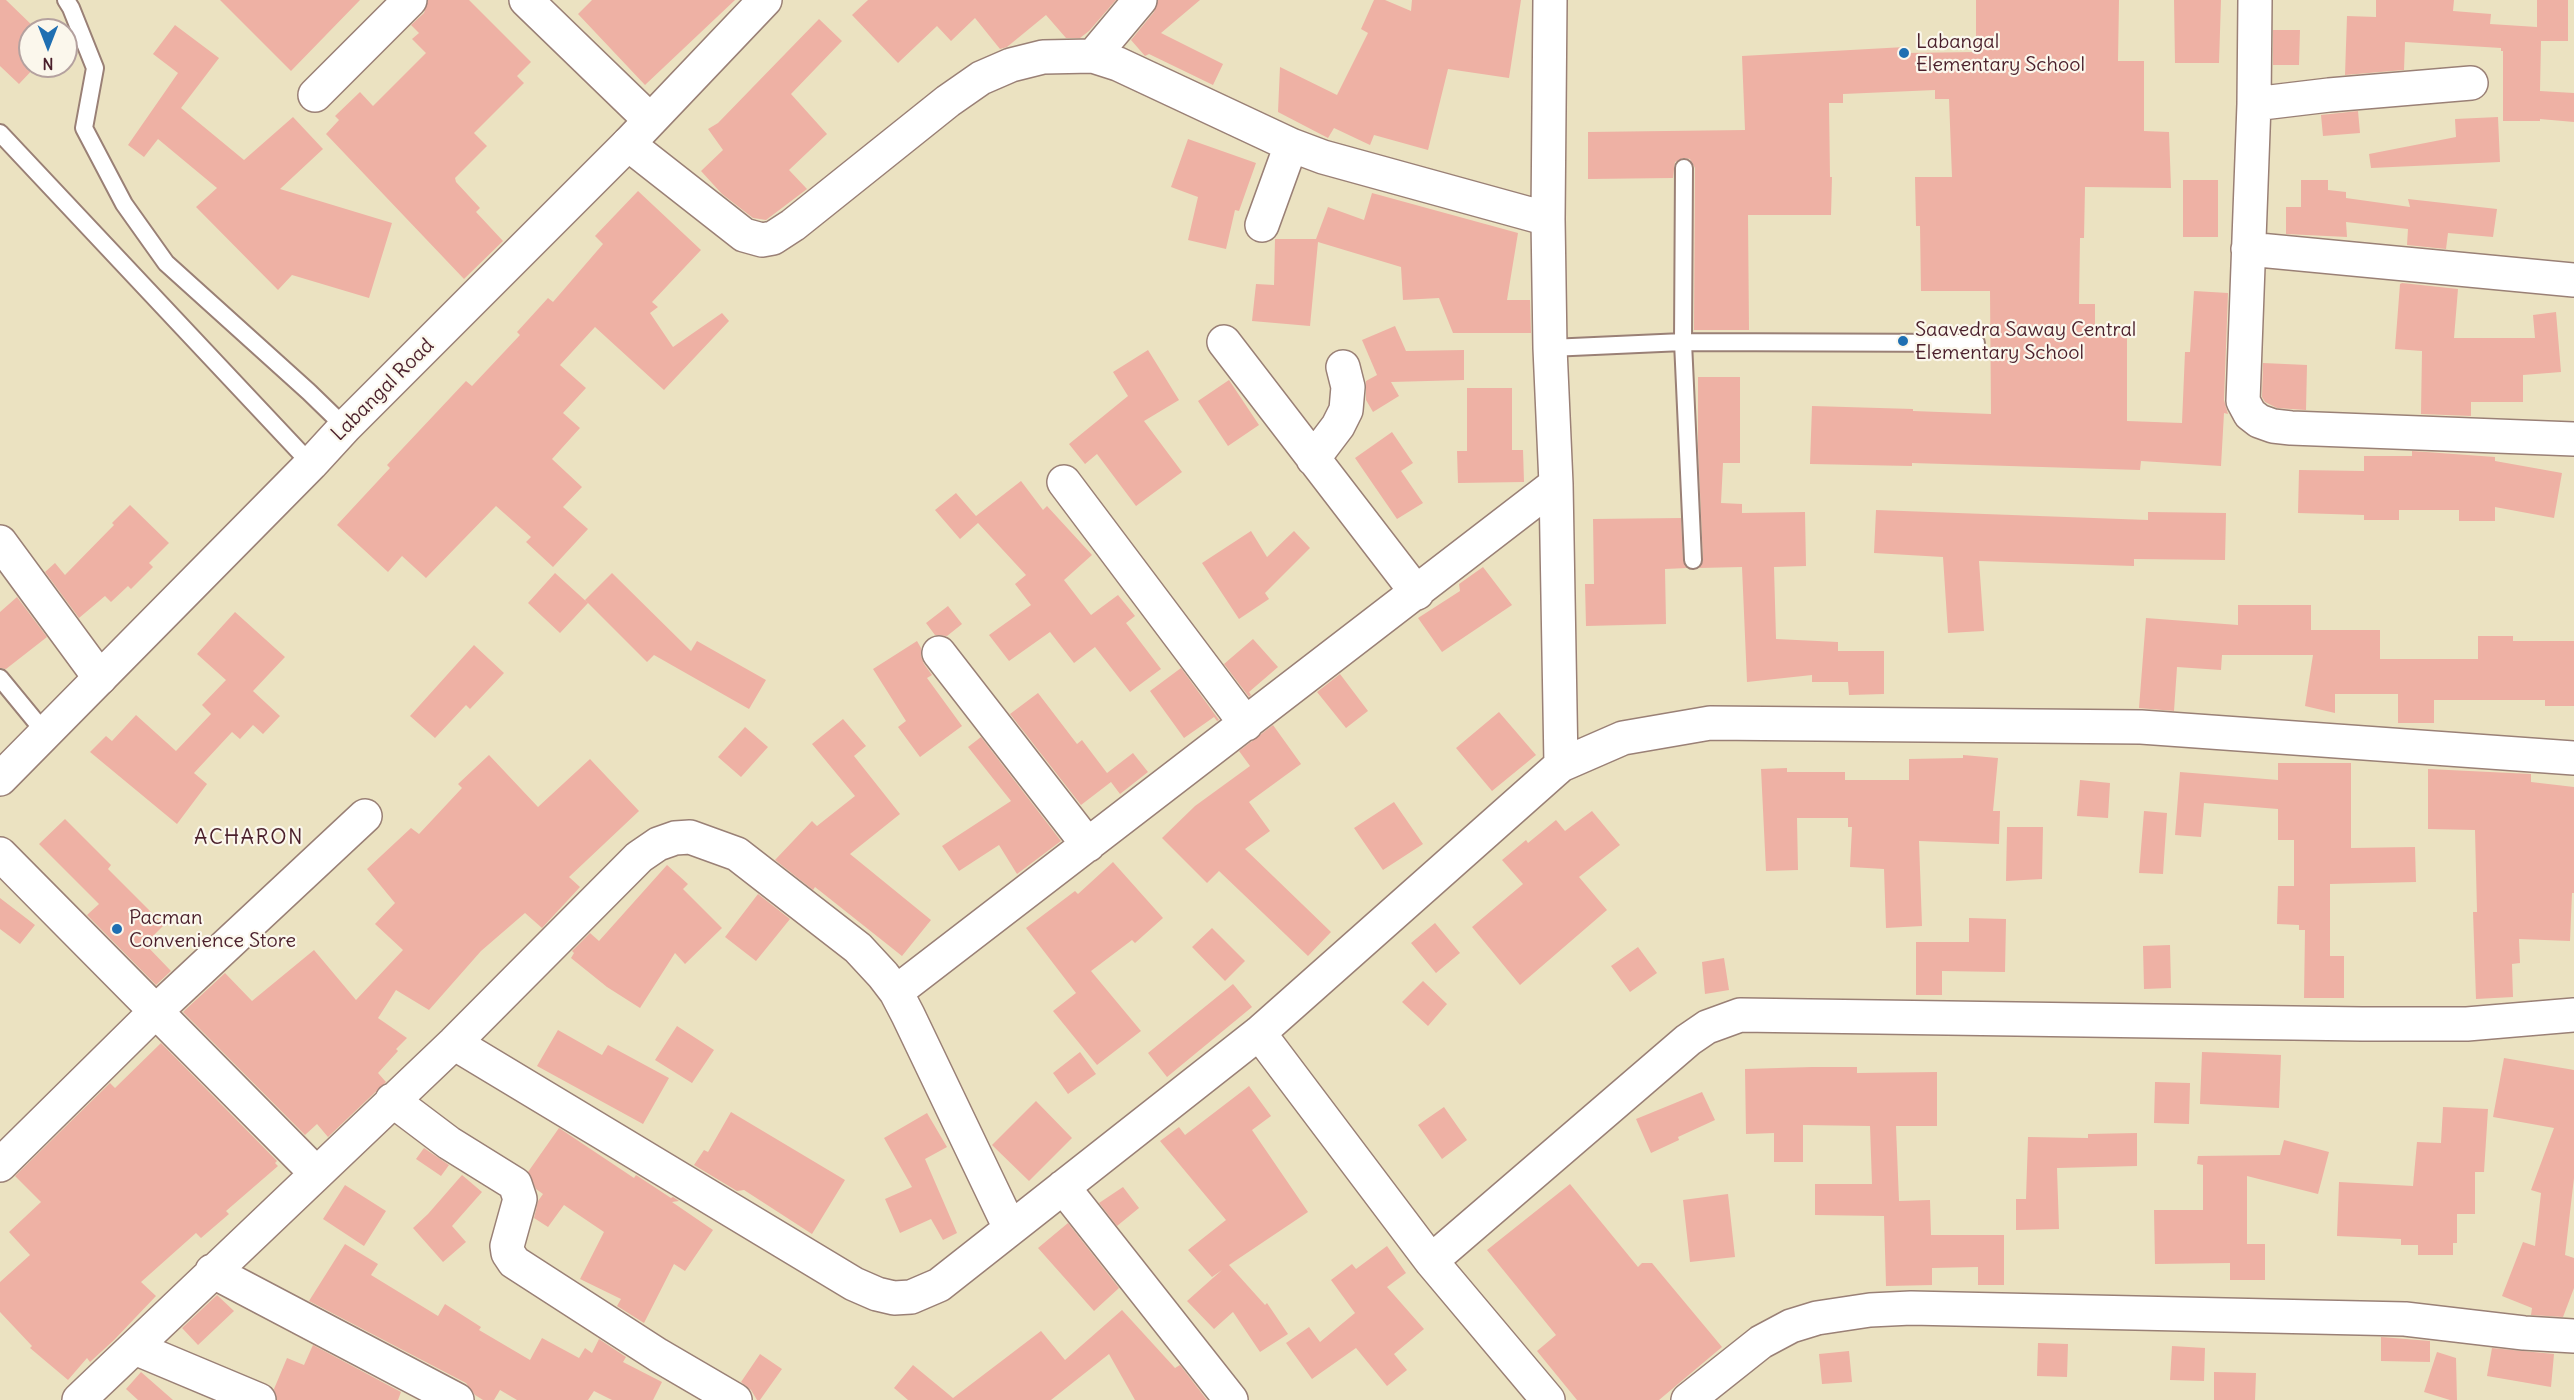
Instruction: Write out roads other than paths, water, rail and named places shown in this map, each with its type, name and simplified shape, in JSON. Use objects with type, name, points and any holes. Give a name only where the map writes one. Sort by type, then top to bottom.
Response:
[{"type":"street","points":[[315,95],[410,0]]},
{"type":"street","points":[[526,0],[650,120]]},
{"type":"street","name":"Labangal Road","points":[[0,779],[311,465],[345,427],[628,144],[765,0]]},
{"type":"street","points":[[1093,56],[1140,0]]},
{"type":"street","points":[[1550,0],[1548,219],[1561,765]]},
{"type":"street","points":[[2255,0],[2254,104],[2243,401],[2250,414],[2259,422],[2273,426],[2318,430],[2574,439]]},
{"type":"street","points":[[628,144],[744,235],[762,240],[772,238],[793,225],[948,101],[981,78],[1011,65],[1043,57],[1093,56],[1118,64],[1291,145],[1548,219]]},
{"type":"street","points":[[2254,104],[2471,83]]},
{"type":"street","points":[[1262,225],[1291,145]]},
{"type":"street","points":[[2248,249],[2574,280]]},
{"type":"street","points":[[1224,342],[1417,592]]},
{"type":"street","points":[[1313,459],[1338,426],[1346,410],[1348,387],[1342,367]]},
{"type":"street","points":[[1064,482],[1246,724]]},
{"type":"street","points":[[896,992],[1556,484]]},
{"type":"street","points":[[2,547],[100,678]]},
{"type":"street","points":[[939,653],[1088,845]]},
{"type":"street","points":[[454,1043],[854,1284],[877,1294],[894,1298],[911,1298],[939,1285],[1259,1034],[1561,765],[1623,738],[1710,723],[2141,728],[2574,758]]},
{"type":"street","points":[[0,1165],[156,1012],[365,816]]},
{"type":"street","points":[[79,1400],[454,1043],[639,856],[658,844],[675,838],[690,837],[737,854],[858,948],[896,992],[1010,1228]]},
{"type":"street","points":[[0,854],[316,1173]]},
{"type":"street","points":[[1431,1261],[1688,1040],[1707,1027],[1740,1015],[2362,1024],[2467,1024],[2574,1015]]},
{"type":"street","points":[[1259,1034],[1431,1261],[1548,1400]]},
{"type":"street","points":[[392,1100],[449,1143],[515,1184],[519,1195],[518,1210],[507,1246],[508,1253],[514,1262],[658,1355],[735,1400]]},
{"type":"street","points":[[1063,1187],[1231,1400]]},
{"type":"street","points":[[212,1271],[457,1400]]},
{"type":"street","points":[[1688,1400],[1761,1342],[1791,1326],[1817,1318],[1870,1310],[1911,1308],[2405,1319],[2524,1333],[2574,1335]]},
{"type":"street","points":[[135,1348],[259,1400]]},
{"type":"lane","points":[[66,0],[95,68],[84,128],[124,204],[166,263],[345,427]]},
{"type":"lane","points":[[0,133],[311,465]]},
{"type":"lane","points":[[1684,168],[1683,342],[1693,560]]},
{"type":"lane","points":[[1550,348],[1683,342],[1976,343]]},
{"type":"lane","points":[[0,678],[46,734]]},
{"type":"place","name":"Labangal Elementary School","points":[[1904,53]]},
{"type":"place","name":"Saavedra Saway Central Elementary School","points":[[1903,341]]},
{"type":"place","name":"Pacman Convenience Store","points":[[117,929]]},
{"type":"district","name":"ACHARON","points":[[249,838]]}]
